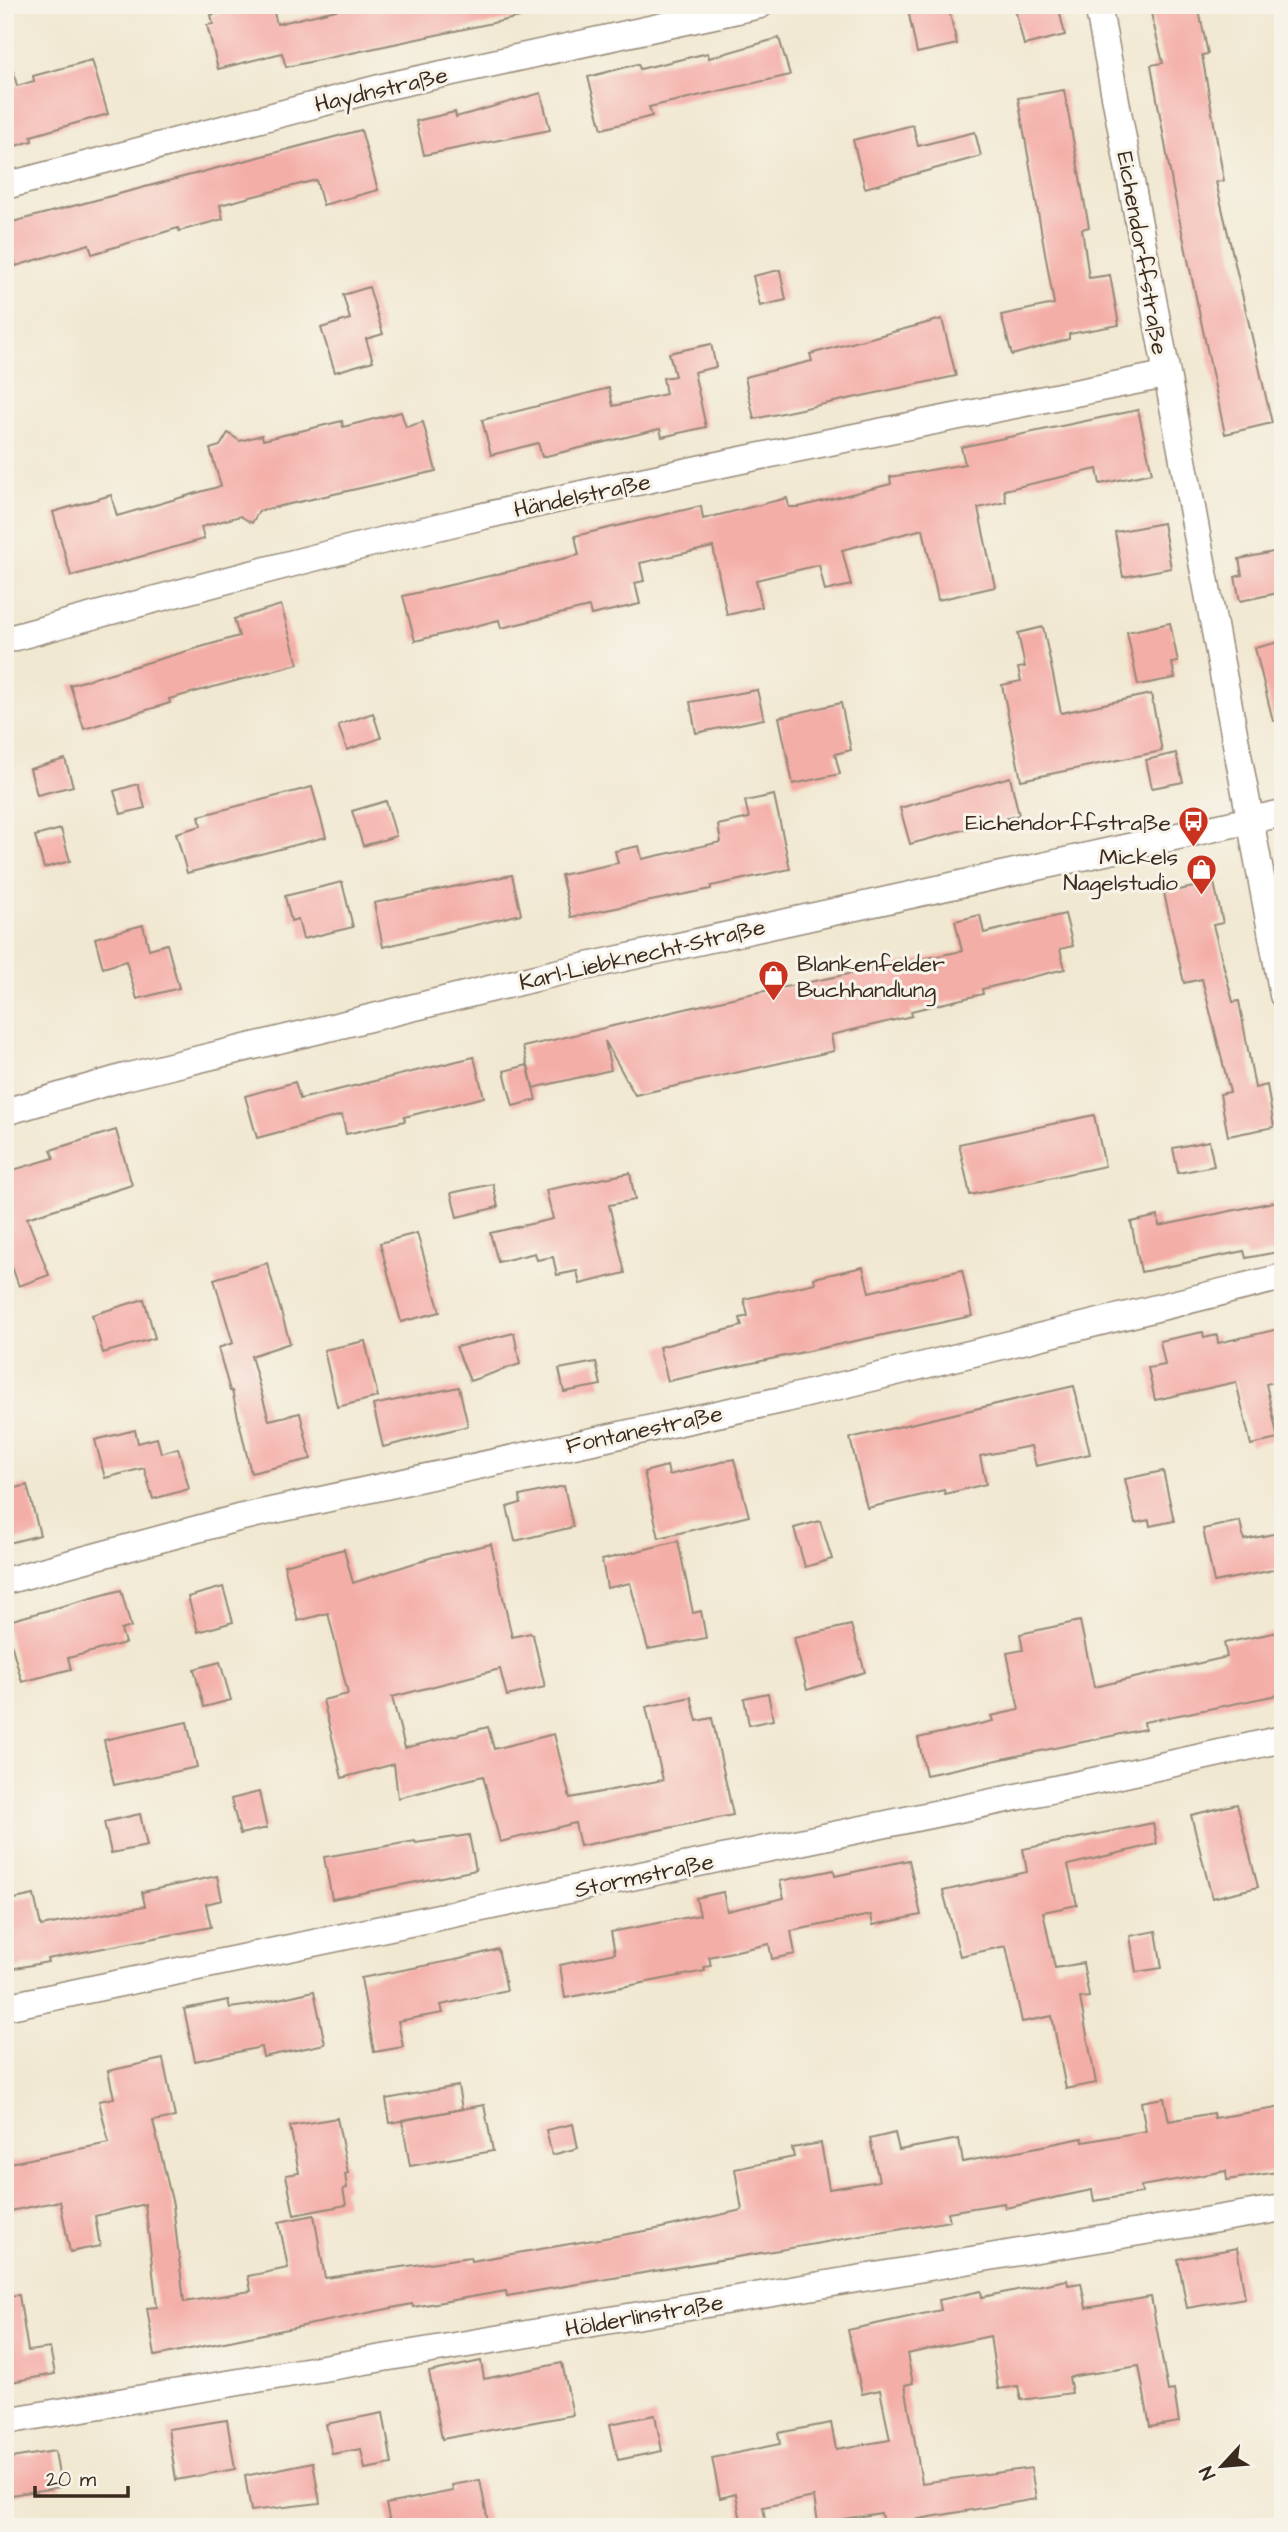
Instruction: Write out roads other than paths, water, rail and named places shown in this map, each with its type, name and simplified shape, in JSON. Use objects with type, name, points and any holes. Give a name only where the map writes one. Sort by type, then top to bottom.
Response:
[{"type":"street","name":"Haydnstraße","points":[[5,186],[383,87],[760,5]]},
{"type":"street","name":"Eichendorffstraße","points":[[1098,5],[1165,375],[1283,995]]},
{"type":"street","name":"Händelstraße","points":[[5,640],[213,583],[471,520],[804,447],[1165,375]]},
{"type":"street","name":"Karl-Liebknecht-Straße","points":[[5,1112],[125,1077],[556,972],[1283,813]]},
{"type":"street","name":"Fontanestraße","points":[[5,1581],[238,1518],[786,1399],[1283,1277]]},
{"type":"street","name":"Stormstraße","points":[[5,2007],[1089,1782],[1283,1739]]},
{"type":"street","name":"Hölderlinstraße","points":[[5,2421],[1283,2208]]},
{"type":"place","name":"Eichendorffstraße","points":[[1194,849]]},
{"type":"place","name":"Mickels Nagelstudio","points":[[1201,896]]},
{"type":"place","name":"Blankenfelder Buchhandlung","points":[[774,1003]]}]
